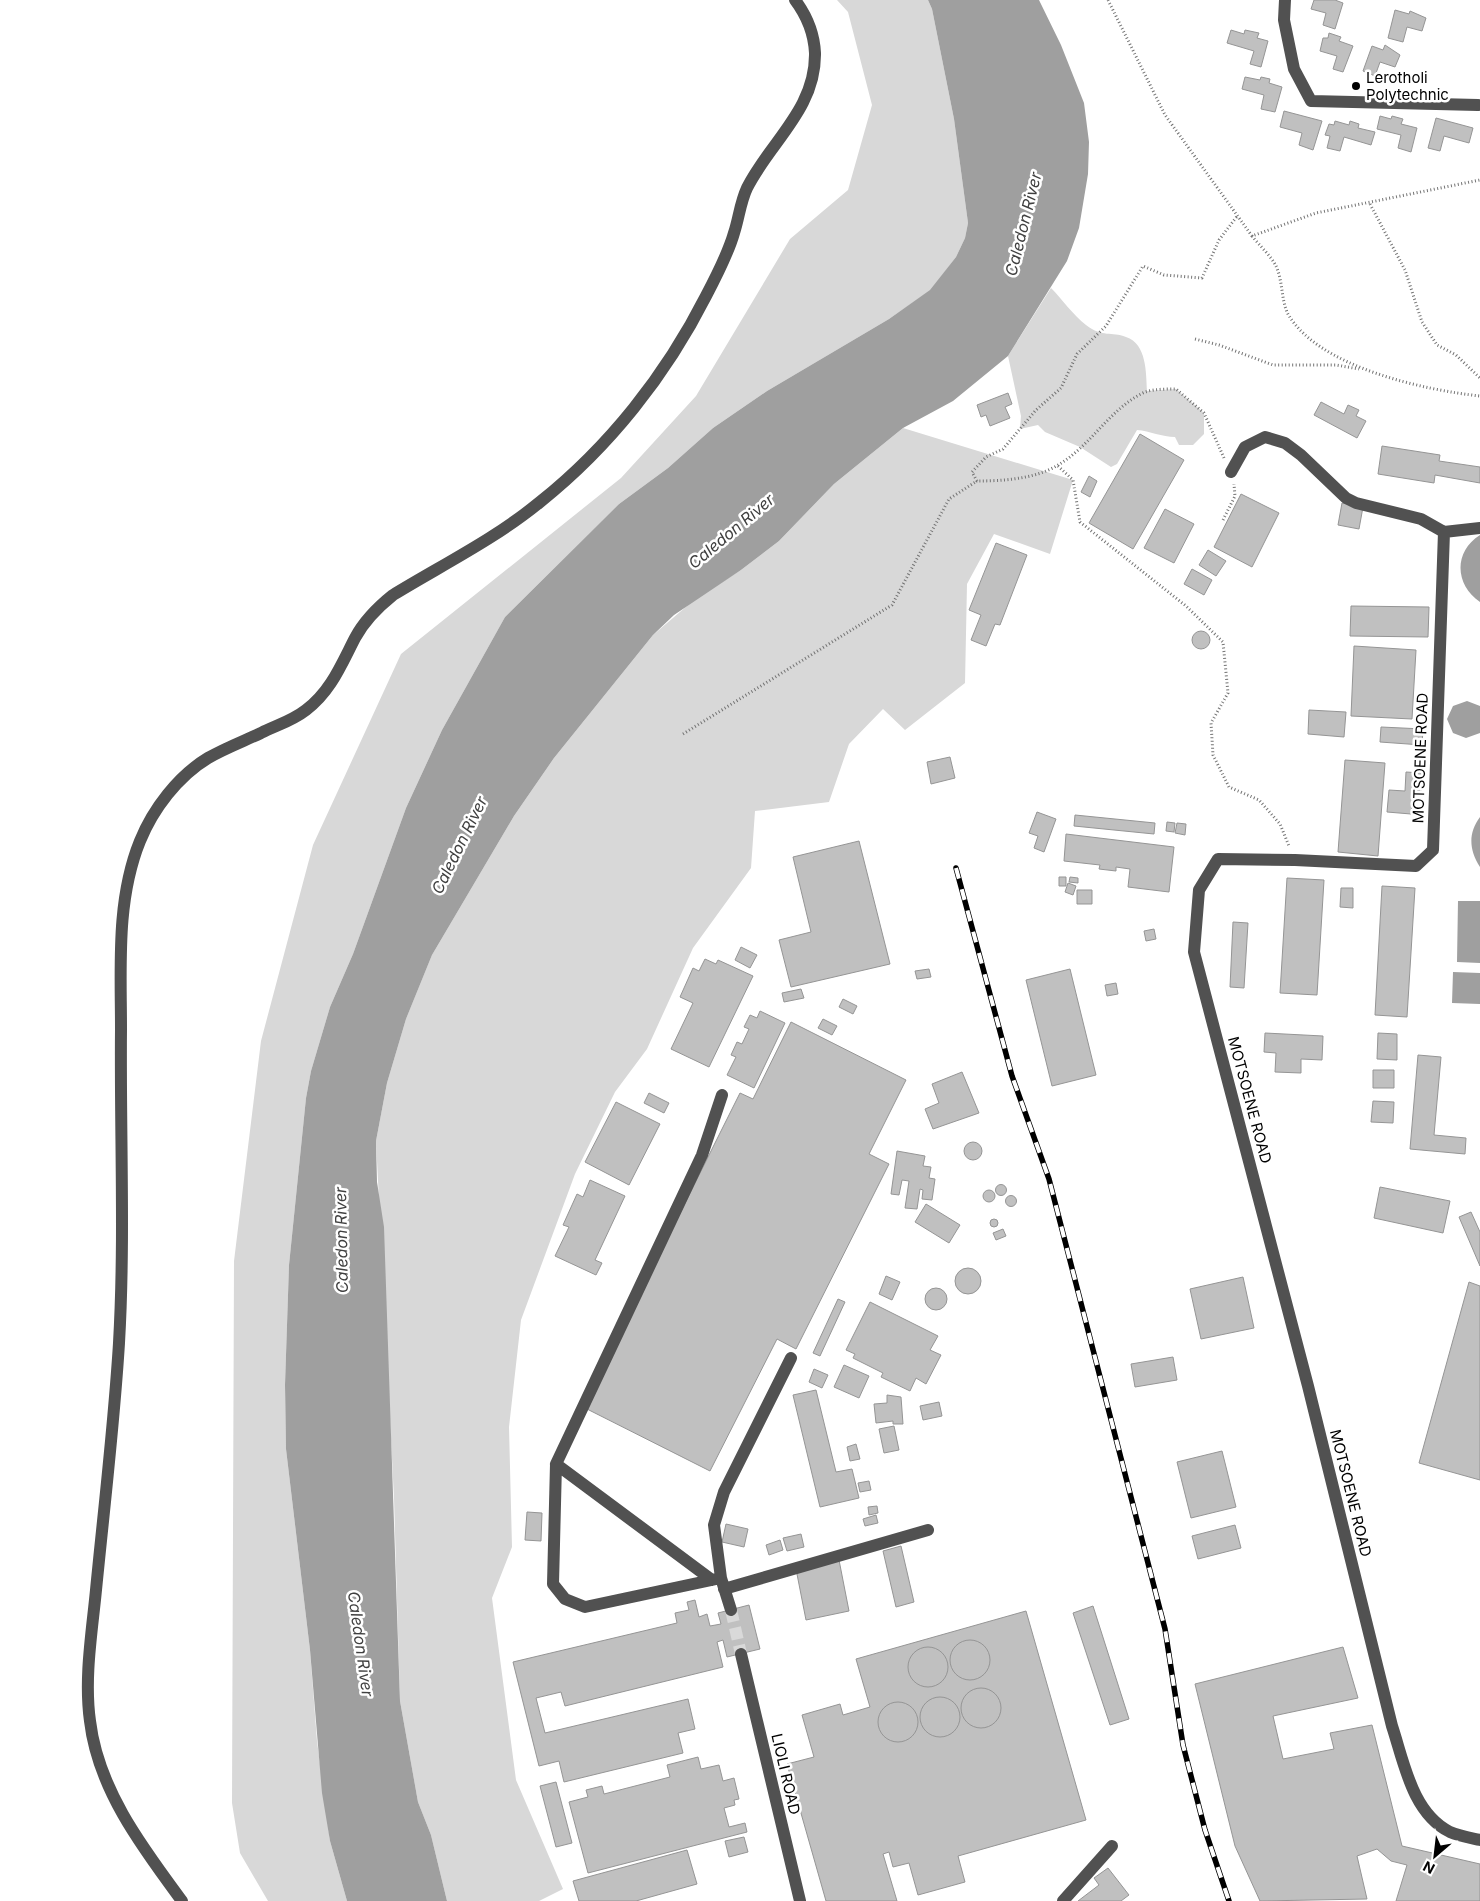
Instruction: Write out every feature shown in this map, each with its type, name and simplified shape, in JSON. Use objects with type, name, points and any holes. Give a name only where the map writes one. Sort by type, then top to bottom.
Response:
[{"type":"street","points":[[182,1901],[142,1847],[117,1803],[96,1750],[89,1719],[92,1628],[119,1347],[123,1252],[120,1133],[122,926],[126,889],[139,843],[152,817],[183,776],[208,758],[289,722],[307,710],[338,674],[356,636],[378,607],[393,594],[499,532],[539,503],[582,466],[638,404],[676,350],[706,296],[734,234],[739,207],[747,188],[807,98],[815,70],[814,43],[806,14],[795,0]]},
{"type":"street","points":[[1285,0],[1284,20],[1294,69],[1310,101],[1478,104]]},
{"type":"street","points":[[1231,472],[1245,448],[1252,442],[1265,437],[1285,442],[1301,454],[1346,498],[1356,503],[1421,519],[1444,532],[1480,528]]},
{"type":"street","name":"MOTSOENE ROAD","points":[[1444,532],[1433,850],[1416,866],[1295,860],[1218,859],[1199,890],[1194,952],[1308,1386],[1394,1734],[1407,1774],[1423,1810],[1450,1832],[1480,1840]]},
{"type":"street","points":[[722,1095],[702,1155],[556,1464],[553,1584],[565,1599],[585,1607],[719,1582],[928,1530]]},
{"type":"street","points":[[731,1610],[719,1582],[714,1525],[724,1492],[791,1358]]},
{"type":"street","points":[[556,1464],[719,1582]]},
{"type":"street","name":"LIOLI ROAD","points":[[741,1654],[800,1901]]},
{"type":"street","points":[[1062,1901],[1112,1846]]},
{"type":"path","points":[[1108,0],[1164,115],[1225,201],[1238,215],[1276,266],[1288,314],[1314,342],[1362,370]]},
{"type":"path","points":[[1252,236],[1316,213],[1370,204],[1480,180]]},
{"type":"path","points":[[1370,204],[1405,270],[1422,322],[1437,345],[1456,355],[1480,378]]},
{"type":"path","points":[[977,481],[972,472],[986,457],[1003,449],[1036,410],[1061,388],[1077,354],[1106,326],[1143,266],[1164,275],[1202,278],[1218,240],[1238,215]]},
{"type":"path","points":[[1195,339],[1219,345],[1273,365],[1336,365],[1448,393],[1480,396]]},
{"type":"path","points":[[683,734],[892,605],[950,499],[977,481],[1010,481],[1058,466],[1098,432],[1122,406],[1147,391],[1176,389],[1204,413],[1214,439],[1231,472],[1235,496],[1223,520]]},
{"type":"path","points":[[1058,466],[1073,480],[1080,522],[1186,606],[1223,642],[1228,693],[1211,724],[1213,755],[1229,787],[1259,800],[1280,824],[1295,860]]},
{"type":"shaded area","points":[[837,0],[928,0],[932,9],[954,119],[968,223],[965,238],[956,257],[931,290],[889,319],[767,391],[713,428],[668,468],[619,504],[505,617],[442,730],[406,808],[353,954],[330,1007],[311,1071],[306,1098],[289,1265],[285,1385],[286,1449],[310,1650],[317,1741],[330,1841],[347,1901],[268,1901],[240,1853],[232,1803],[234,1261],[261,1041],[313,845],[401,654],[621,478],[696,396],[790,239],[848,190],[872,105],[848,12]]},
{"type":"shaded area","points":[[1051,288],[1077,317],[1092,329],[1097,332],[1126,337],[1138,346],[1144,360],[1147,391],[1176,389],[1204,413],[1204,434],[1193,445],[1179,445],[1175,437],[1137,430],[1117,464],[1111,467],[1080,447],[1045,432],[1038,425],[1020,429],[1021,416],[1008,356]]},
{"type":"shaded area","points":[[903,428],[1073,480],[1050,554],[994,534],[967,584],[965,683],[905,730],[883,709],[849,744],[829,802],[755,811],[751,868],[693,948],[647,1049],[615,1092],[575,1174],[521,1320],[509,1427],[512,1547],[492,1598],[516,1780],[563,1889],[539,1901],[447,1901],[431,1835],[418,1802],[400,1701],[394,1498],[376,1141],[387,1083],[406,1019],[432,955],[514,816],[554,758],[653,635],[694,600],[741,570],[779,541],[834,484]]},
{"type":"water","name":"Caledon River","points":[[928,0],[1039,0],[1061,45],[1084,103],[1089,142],[1088,174],[1079,228],[1067,261],[1008,356],[953,401],[903,428],[834,484],[779,541],[741,570],[674,615],[653,635],[554,758],[514,816],[432,955],[406,1019],[387,1083],[376,1141],[377,1182],[384,1227],[400,1701],[418,1802],[431,1835],[447,1901],[347,1901],[330,1841],[322,1793],[310,1650],[286,1449],[285,1385],[289,1265],[306,1098],[311,1071],[330,1007],[353,954],[406,808],[442,730],[505,617],[619,504],[668,468],[713,428],[767,391],[889,319],[930,290],[956,257],[965,238],[968,223],[954,119],[932,9]]},
{"type":"water","points":[[1480,535],[1480,602],[1466,587],[1460,568],[1465,550]]},
{"type":"water","points":[[1467,701],[1480,706],[1480,733],[1466,738],[1453,733],[1447,719],[1453,706]]},
{"type":"water","points":[[1480,817],[1480,867],[1476,861],[1471,842],[1473,829]]},
{"type":"water","points":[[1458,901],[1480,901],[1480,963],[1457,962]]},
{"type":"water","points":[[1453,972],[1480,973],[1480,1004],[1452,1003]]},
{"type":"building","points":[[1314,0],[1335,0],[1343,3],[1335,29],[1323,25],[1326,13],[1311,9]]},
{"type":"building","points":[[1395,10],[1409,14],[1410,11],[1426,18],[1422,31],[1407,27],[1403,42],[1388,38]]},
{"type":"building","points":[[1231,30],[1244,34],[1245,30],[1259,33],[1257,38],[1268,41],[1261,67],[1250,64],[1254,51],[1227,43]]},
{"type":"building","points":[[1329,33],[1341,37],[1339,41],[1353,46],[1343,72],[1333,69],[1337,56],[1320,51],[1323,38],[1328,38]]},
{"type":"building","points":[[1385,45],[1400,55],[1395,67],[1380,62],[1375,76],[1363,71],[1372,46],[1383,50]]},
{"type":"building","points":[[1245,77],[1260,80],[1261,77],[1270,79],[1269,83],[1282,87],[1275,112],[1261,109],[1264,95],[1242,89]]},
{"type":"building","points":[[1284,111],[1322,121],[1313,150],[1299,145],[1302,133],[1280,127]]},
{"type":"building","points":[[1380,116],[1391,119],[1392,116],[1403,119],[1401,124],[1417,128],[1411,152],[1398,148],[1401,135],[1377,129]]},
{"type":"building","points":[[1436,118],[1473,128],[1469,143],[1444,136],[1440,151],[1428,148]]},
{"type":"building","points":[[1335,121],[1349,125],[1350,121],[1359,124],[1358,128],[1375,132],[1371,145],[1344,137],[1340,151],[1327,148],[1330,136],[1325,135],[1329,124],[1334,125]]},
{"type":"building","points":[[1008,393],[1012,404],[1005,407],[1010,418],[990,426],[986,415],[981,417],[977,405]]},
{"type":"building","points":[[1321,402],[1344,414],[1348,405],[1359,410],[1356,416],[1366,421],[1357,438],[1314,415]]},
{"type":"building","points":[[1140,434],[1184,460],[1133,549],[1089,523]]},
{"type":"building","points":[[1382,446],[1440,455],[1439,461],[1480,467],[1480,483],[1435,475],[1434,483],[1378,474]]},
{"type":"building","points":[[1089,476],[1097,481],[1090,497],[1081,492]]},
{"type":"building","points":[[1241,494],[1279,513],[1252,567],[1214,547]]},
{"type":"building","points":[[1342,503],[1363,507],[1359,529],[1338,525]]},
{"type":"building","points":[[1165,509],[1194,524],[1174,563],[1144,548]]},
{"type":"building","points":[[996,543],[1027,555],[1000,625],[995,624],[986,646],[971,640],[981,615],[969,610]]},
{"type":"building","points":[[1208,550],[1226,561],[1216,576],[1199,565]]},
{"type":"building","points":[[1192,569],[1212,580],[1204,595],[1184,584]]},
{"type":"building","points":[[1351,606],[1429,607],[1428,637],[1350,636]]},
{"type":"building","points":[[1197,631],[1205,631],[1210,636],[1208,647],[1197,649],[1192,644],[1192,636]]},
{"type":"building","points":[[1354,646],[1416,650],[1412,719],[1351,716]]},
{"type":"building","points":[[1309,710],[1346,712],[1344,737],[1308,734]]},
{"type":"building","points":[[1381,727],[1423,729],[1422,745],[1380,742]]},
{"type":"building","points":[[950,757],[955,778],[931,784],[927,762]]},
{"type":"building","points":[[1345,760],[1385,763],[1378,856],[1338,852]]},
{"type":"building","points":[[1406,772],[1422,773],[1421,793],[1413,792],[1411,814],[1387,812],[1389,790],[1405,791]]},
{"type":"building","points":[[1037,812],[1056,819],[1044,852],[1034,848],[1038,836],[1029,833]]},
{"type":"building","points":[[1075,815],[1155,823],[1154,834],[1074,826]]},
{"type":"building","points":[[1167,822],[1175,823],[1174,832],[1166,831]]},
{"type":"building","points":[[1177,823],[1186,824],[1185,835],[1175,833]]},
{"type":"building","points":[[1066,834],[1174,847],[1169,892],[1128,887],[1130,869],[1116,867],[1116,871],[1099,869],[1100,865],[1064,861]]},
{"type":"building","points":[[859,841],[890,964],[791,987],[779,940],[811,932],[793,857]]},
{"type":"building","points":[[1059,877],[1066,877],[1066,886],[1059,886]]},
{"type":"building","points":[[1070,877],[1078,878],[1078,883],[1069,882]]},
{"type":"building","points":[[1287,878],[1324,880],[1317,995],[1280,993]]},
{"type":"building","points":[[1068,883],[1076,886],[1073,895],[1065,892]]},
{"type":"building","points":[[1382,886],[1415,888],[1407,1017],[1375,1015]]},
{"type":"building","points":[[1341,888],[1353,888],[1353,908],[1340,907]]},
{"type":"building","points":[[1077,890],[1092,890],[1092,904],[1077,904]]},
{"type":"building","points":[[1233,922],[1248,923],[1244,988],[1230,987]]},
{"type":"building","points":[[1154,929],[1156,939],[1146,941],[1144,931]]},
{"type":"building","points":[[741,947],[757,955],[750,968],[735,960]]},
{"type":"building","points":[[705,959],[716,964],[718,960],[753,976],[709,1067],[671,1049],[693,1003],[680,997],[693,968],[699,971]]},
{"type":"building","points":[[929,969],[931,977],[917,979],[915,971]]},
{"type":"building","points":[[1070,969],[1096,1075],[1052,1086],[1026,980]]},
{"type":"building","points":[[1116,983],[1118,994],[1107,996],[1105,985]]},
{"type":"building","points":[[801,989],[804,998],[784,1002],[782,993]]},
{"type":"building","points":[[843,999],[857,1006],[853,1014],[839,1007]]},
{"type":"building","points":[[760,1011],[785,1023],[754,1088],[727,1075],[736,1057],[731,1055],[737,1042],[742,1044],[749,1029],[744,1027],[750,1015],[757,1018]]},
{"type":"building","points":[[823,1019],[837,1026],[832,1035],[818,1028]]},
{"type":"building","points":[[791,1022],[906,1080],[869,1154],[889,1164],[796,1349],[777,1339],[710,1471],[583,1407],[740,1093],[753,1099]]},
{"type":"building","points":[[1265,1033],[1323,1036],[1322,1060],[1301,1059],[1301,1073],[1275,1072],[1276,1053],[1264,1052]]},
{"type":"building","points":[[1378,1033],[1397,1034],[1397,1060],[1377,1059]]},
{"type":"building","points":[[1418,1055],[1441,1057],[1434,1135],[1466,1138],[1465,1154],[1410,1149]]},
{"type":"building","points":[[1373,1070],[1394,1070],[1394,1088],[1373,1088]]},
{"type":"building","points":[[962,1072],[979,1113],[933,1129],[925,1109],[939,1103],[932,1084]]},
{"type":"building","points":[[649,1093],[669,1103],[664,1113],[644,1103]]},
{"type":"building","points":[[1373,1101],[1394,1102],[1393,1123],[1371,1122]]},
{"type":"building","points":[[616,1102],[660,1124],[629,1185],[585,1162]]},
{"type":"building","points":[[973,1142],[979,1145],[982,1151],[979,1157],[973,1160],[967,1157],[964,1151],[967,1145]]},
{"type":"building","points":[[897,1151],[925,1156],[923,1166],[931,1167],[929,1178],[935,1179],[932,1200],[922,1199],[923,1190],[920,1189],[917,1209],[905,1208],[909,1181],[902,1180],[899,1195],[891,1194]]},
{"type":"building","points":[[590,1180],[625,1196],[595,1260],[602,1263],[596,1275],[555,1256],[569,1227],[563,1225],[577,1194],[583,1197]]},
{"type":"building","points":[[999,1185],[1003,1185],[1006,1190],[1005,1194],[999,1195],[996,1192],[996,1188]]},
{"type":"building","points":[[1380,1187],[1450,1201],[1443,1233],[1374,1218]]},
{"type":"building","points":[[987,1190],[991,1190],[995,1196],[991,1202],[987,1202],[983,1198],[983,1194]]},
{"type":"building","points":[[1009,1196],[1013,1196],[1016,1201],[1015,1205],[1009,1206],[1006,1203],[1006,1199]]},
{"type":"building","points":[[926,1204],[960,1225],[949,1243],[915,1222]]},
{"type":"building","points":[[1471,1212],[1480,1232],[1480,1266],[1459,1217]]},
{"type":"building","points":[[994,1219],[998,1223],[994,1227],[990,1223]]},
{"type":"building","points":[[1003,1229],[1006,1236],[996,1240],[993,1233]]},
{"type":"building","points":[[968,1268],[977,1272],[981,1281],[977,1290],[968,1294],[959,1290],[955,1281],[959,1272]]},
{"type":"building","points":[[886,1276],[900,1282],[892,1300],[879,1294]]},
{"type":"building","points":[[1243,1277],[1254,1328],[1201,1339],[1190,1289]]},
{"type":"building","points":[[1469,1282],[1480,1286],[1480,1480],[1419,1463]]},
{"type":"building","points":[[936,1288],[946,1295],[947,1299],[940,1309],[936,1310],[926,1303],[925,1299],[932,1289]]},
{"type":"building","points":[[838,1299],[845,1302],[820,1356],[813,1353]]},
{"type":"building","points":[[870,1302],[938,1336],[930,1350],[941,1355],[926,1384],[916,1378],[910,1391],[881,1377],[883,1373],[853,1358],[855,1354],[846,1350]]},
{"type":"building","points":[[1173,1357],[1177,1380],[1135,1387],[1131,1364]]},
{"type":"building","points":[[844,1365],[869,1376],[859,1398],[834,1387]]},
{"type":"building","points":[[814,1369],[828,1375],[822,1388],[809,1382]]},
{"type":"building","points":[[816,1390],[836,1472],[852,1469],[859,1498],[820,1507],[793,1395]]},
{"type":"building","points":[[887,1395],[901,1397],[903,1424],[893,1424],[893,1421],[876,1423],[874,1404],[887,1403]]},
{"type":"building","points":[[939,1402],[942,1416],[923,1420],[920,1406]]},
{"type":"building","points":[[894,1426],[899,1450],[884,1453],[879,1429]]},
{"type":"building","points":[[856,1444],[860,1459],[850,1461],[847,1447]]},
{"type":"building","points":[[1222,1451],[1236,1507],[1191,1518],[1177,1462]]},
{"type":"building","points":[[869,1481],[871,1490],[860,1492],[858,1483]]},
{"type":"building","points":[[877,1506],[878,1513],[869,1515],[868,1507]]},
{"type":"building","points":[[527,1512],[542,1513],[541,1541],[525,1540]]},
{"type":"building","points":[[876,1515],[878,1523],[865,1526],[863,1519]]},
{"type":"building","points":[[726,1524],[748,1529],[744,1547],[722,1542]]},
{"type":"building","points":[[1235,1525],[1241,1548],[1198,1559],[1192,1536]]},
{"type":"building","points":[[801,1534],[804,1547],[787,1551],[783,1538]]},
{"type":"building","points":[[780,1540],[783,1550],[769,1555],[766,1545]]},
{"type":"building","points":[[901,1546],[914,1602],[896,1607],[883,1551]]},
{"type":"building","points":[[839,1560],[849,1611],[806,1620],[796,1569]]},
{"type":"building","points":[[695,1600],[699,1617],[707,1614],[710,1626],[721,1624],[718,1613],[749,1605],[760,1649],[727,1657],[723,1640],[717,1642],[723,1667],[565,1706],[561,1692],[536,1698],[545,1733],[688,1699],[695,1729],[678,1733],[683,1753],[564,1782],[559,1761],[539,1766],[513,1662],[677,1623],[675,1613],[689,1610],[687,1602]]},
{"type":"building","points":[[1093,1606],[1129,1719],[1110,1725],[1073,1613]]},
{"type":"building","points":[[1026,1611],[1086,1820],[958,1856],[965,1882],[918,1895],[909,1863],[893,1867],[889,1852],[883,1854],[897,1901],[826,1901],[787,1764],[814,1757],[802,1715],[840,1704],[843,1715],[870,1707],[856,1659]]},
{"type":"building","points":[[974,1640],[981,1643],[987,1649],[990,1660],[989,1668],[981,1677],[974,1680],[966,1680],[959,1677],[951,1668],[950,1656],[953,1649],[962,1641]]},
{"type":"building","points":[[932,1647],[939,1650],[945,1656],[948,1667],[947,1675],[939,1684],[932,1687],[924,1687],[917,1684],[909,1675],[908,1663],[911,1656],[920,1648]]},
{"type":"building","points":[[1343,1647],[1358,1698],[1273,1716],[1283,1759],[1334,1749],[1330,1733],[1372,1725],[1402,1846],[1480,1864],[1480,1901],[1396,1901],[1407,1865],[1391,1861],[1377,1849],[1357,1856],[1367,1899],[1260,1901],[1235,1846],[1195,1684]]},
{"type":"building","points":[[985,1688],[992,1691],[998,1697],[1001,1708],[1000,1716],[992,1725],[985,1728],[977,1728],[970,1725],[962,1716],[961,1704],[964,1697],[973,1689]]},
{"type":"building","points":[[944,1697],[951,1700],[957,1706],[960,1717],[959,1725],[951,1734],[944,1737],[936,1737],[929,1734],[921,1725],[920,1713],[923,1706],[932,1698]]},
{"type":"building","points":[[902,1702],[909,1705],[915,1711],[918,1722],[917,1730],[909,1739],[902,1742],[894,1742],[887,1739],[879,1730],[878,1718],[881,1711],[890,1703]]},
{"type":"building","points":[[698,1757],[701,1769],[719,1765],[723,1781],[734,1778],[739,1799],[734,1800],[735,1805],[724,1808],[729,1827],[745,1823],[747,1832],[588,1873],[569,1802],[588,1797],[586,1790],[602,1786],[604,1794],[670,1777],[667,1765]]},
{"type":"building","points":[[556,1782],[572,1843],[556,1847],[540,1786]]},
{"type":"building","points":[[744,1837],[748,1852],[729,1857],[725,1841]]},
{"type":"building","points":[[687,1850],[697,1884],[636,1901],[579,1901],[573,1881]]},
{"type":"building","points":[[1108,1868],[1129,1895],[1121,1901],[1078,1901],[1099,1885],[1094,1878]]},
{"type":"tunnel","points":[[731,1610],[741,1654]]},
{"type":"railway","points":[[956,868],[1012,1076],[1049,1179],[1165,1629],[1183,1745],[1205,1830],[1229,1901]]},
{"type":"place","name":"Lerotholi Polytechnic","points":[[1356,86]]}]
